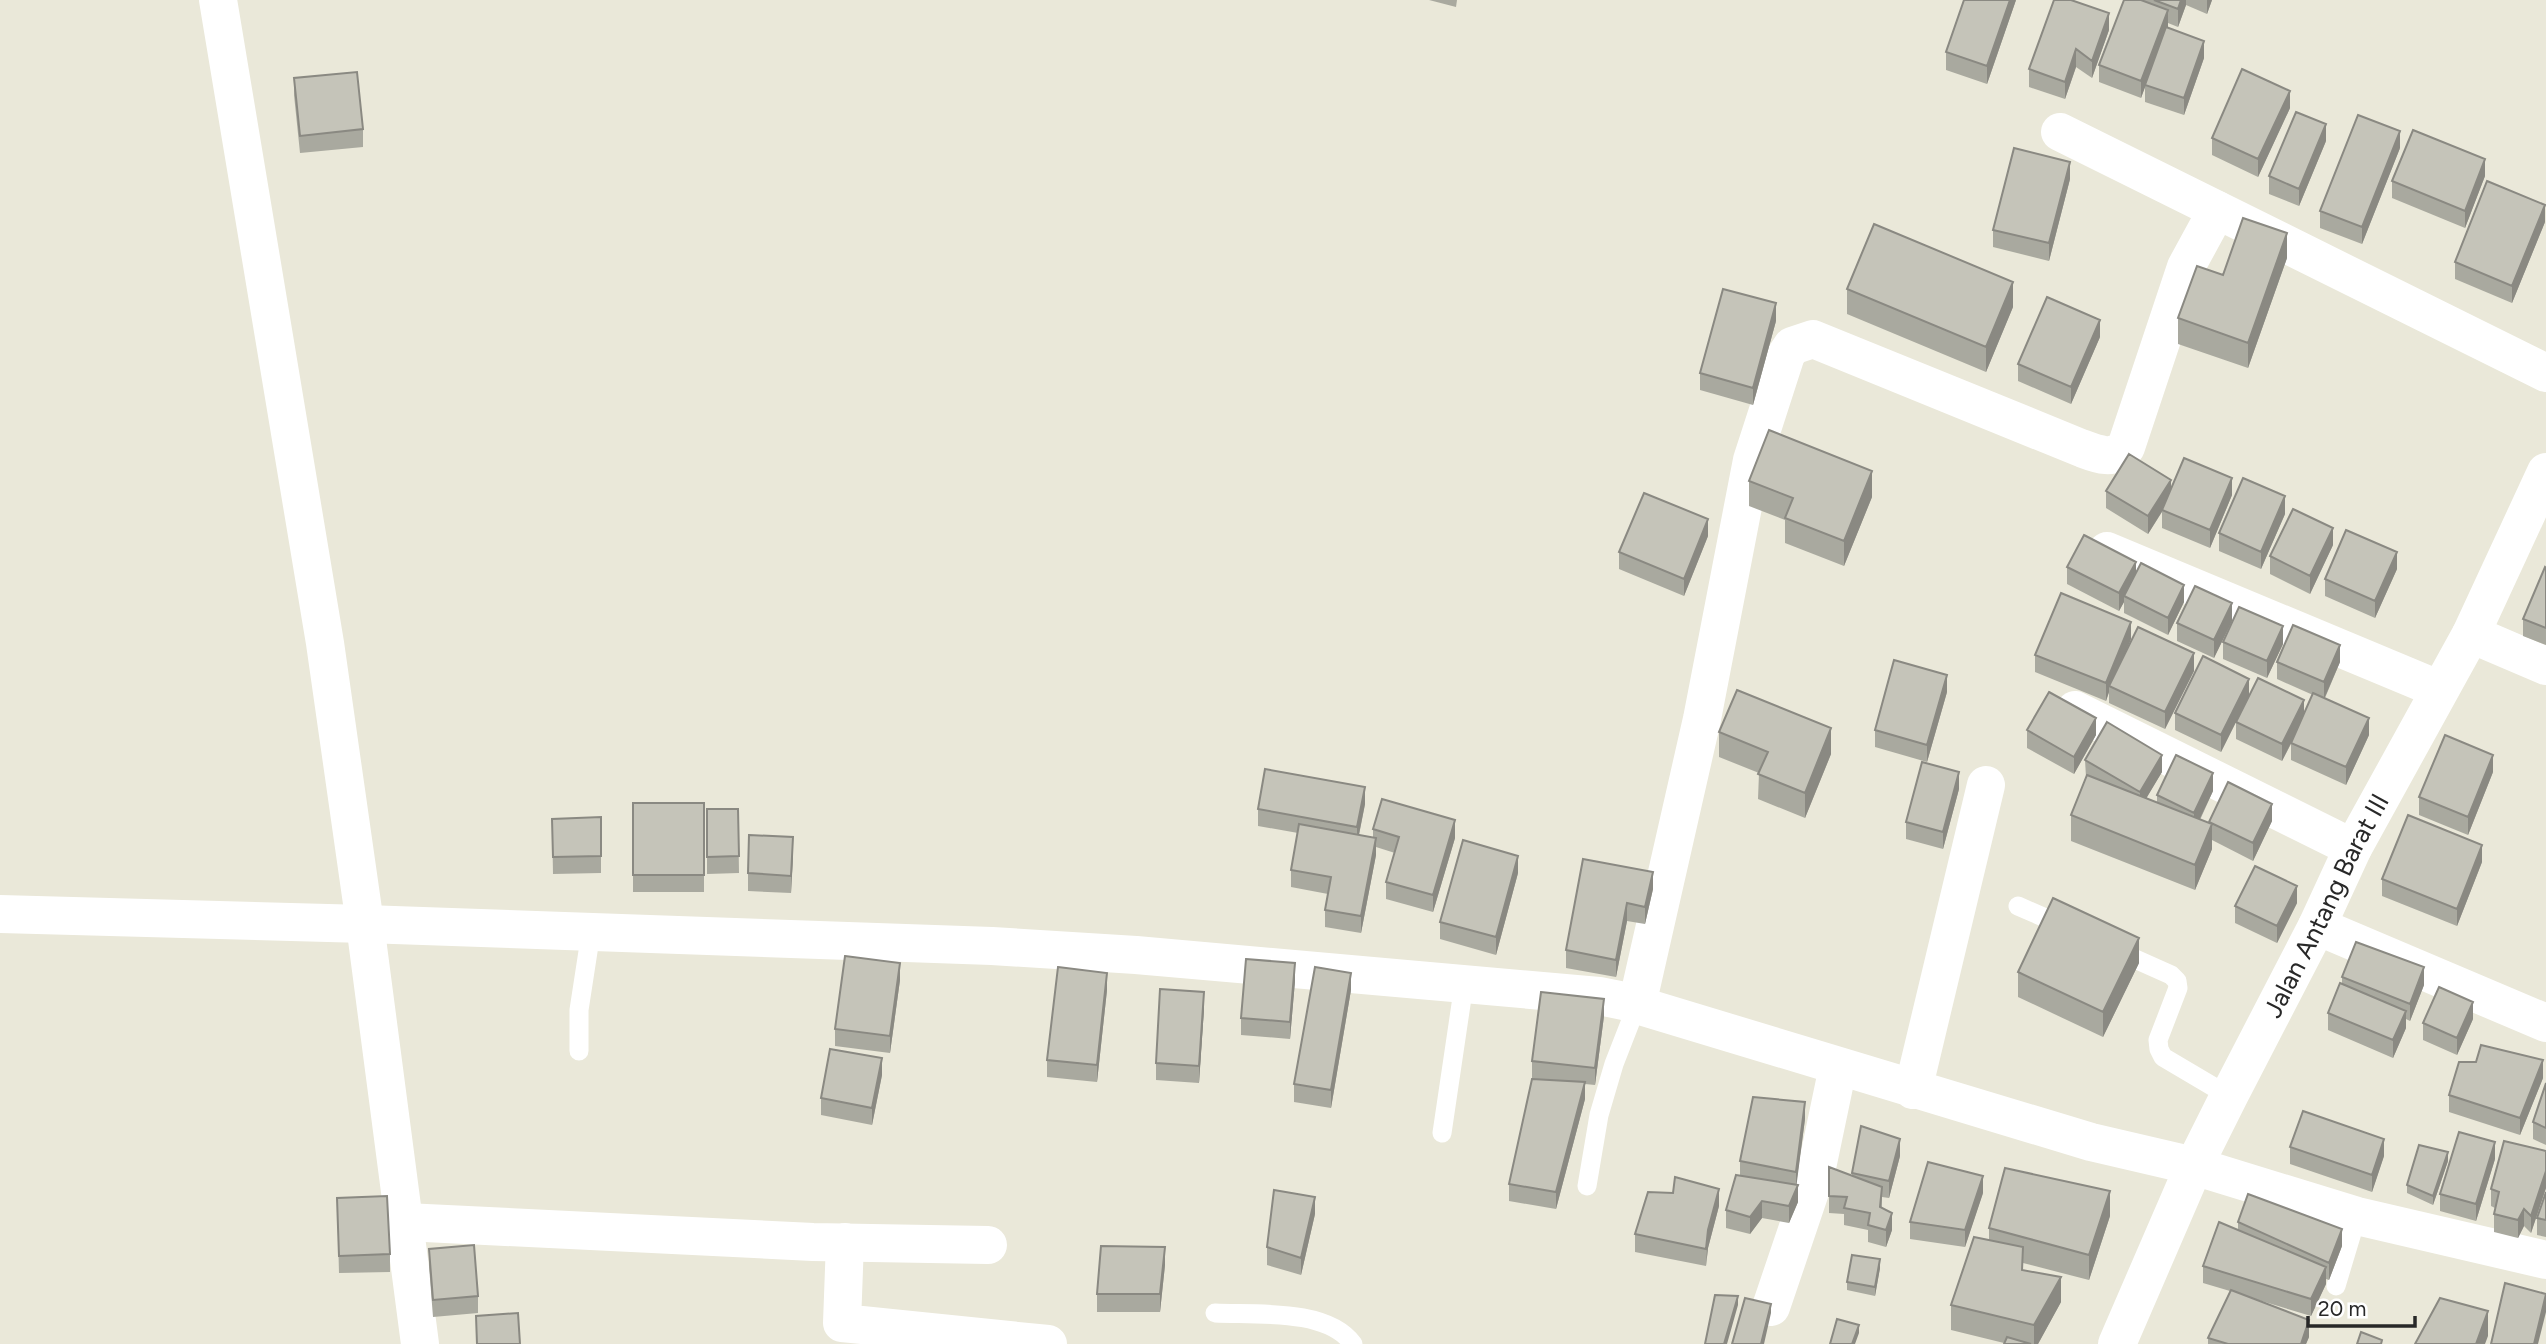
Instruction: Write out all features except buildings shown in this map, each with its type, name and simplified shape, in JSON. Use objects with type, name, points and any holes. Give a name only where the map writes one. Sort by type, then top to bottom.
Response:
[{"type":"street","points":[[218,0],[323,629],[420,1344]]},
{"type":"street","points":[[2060,132],[2546,373]]},
{"type":"street","points":[[1637,1005],[1702,719],[1752,460],[1786,355],[1792,346],[1813,340],[2081,448],[2102,455],[2114,455],[2126,447],[2182,276],[2217,210]]},
{"type":"street","name":"Jalan Antang Barat III","points":[[2118,1344],[2194,1166],[2317,926],[2353,848],[2471,634],[2546,472]]},
{"type":"street","points":[[2107,551],[2438,690]]},
{"type":"street","points":[[2471,634],[2546,666]]},
{"type":"street","points":[[2076,710],[2353,848]]},
{"type":"street","points":[[1913,1090],[1986,785]]},
{"type":"street","points":[[0,914],[992,946],[1136,955],[1599,996],[1637,1005],[2091,1142],[2194,1166],[2357,1216],[2546,1260]]},
{"type":"street","points":[[2317,926],[2546,1023]]},
{"type":"street","points":[[1772,1307],[1815,1177],[1838,1067]]},
{"type":"street","points":[[404,1222],[845,1242],[988,1245]]},
{"type":"street","points":[[845,1242],[842,1334],[1048,1344]]},
{"type":"lane","points":[[2018,906],[2171,975],[2177,981],[2178,988],[2158,1040],[2159,1049],[2163,1057],[2229,1096]]},
{"type":"lane","points":[[579,1051],[579,1010],[592,932]]},
{"type":"lane","points":[[1442,1133],[1464,984]]},
{"type":"lane","points":[[1587,1186],[1599,1115],[1614,1064],[1637,1005]]},
{"type":"lane","points":[[2336,1286],[2357,1216]]},
{"type":"lane","points":[[1215,1313],[1289,1316],[1319,1321],[1344,1332],[1353,1344]]}]
